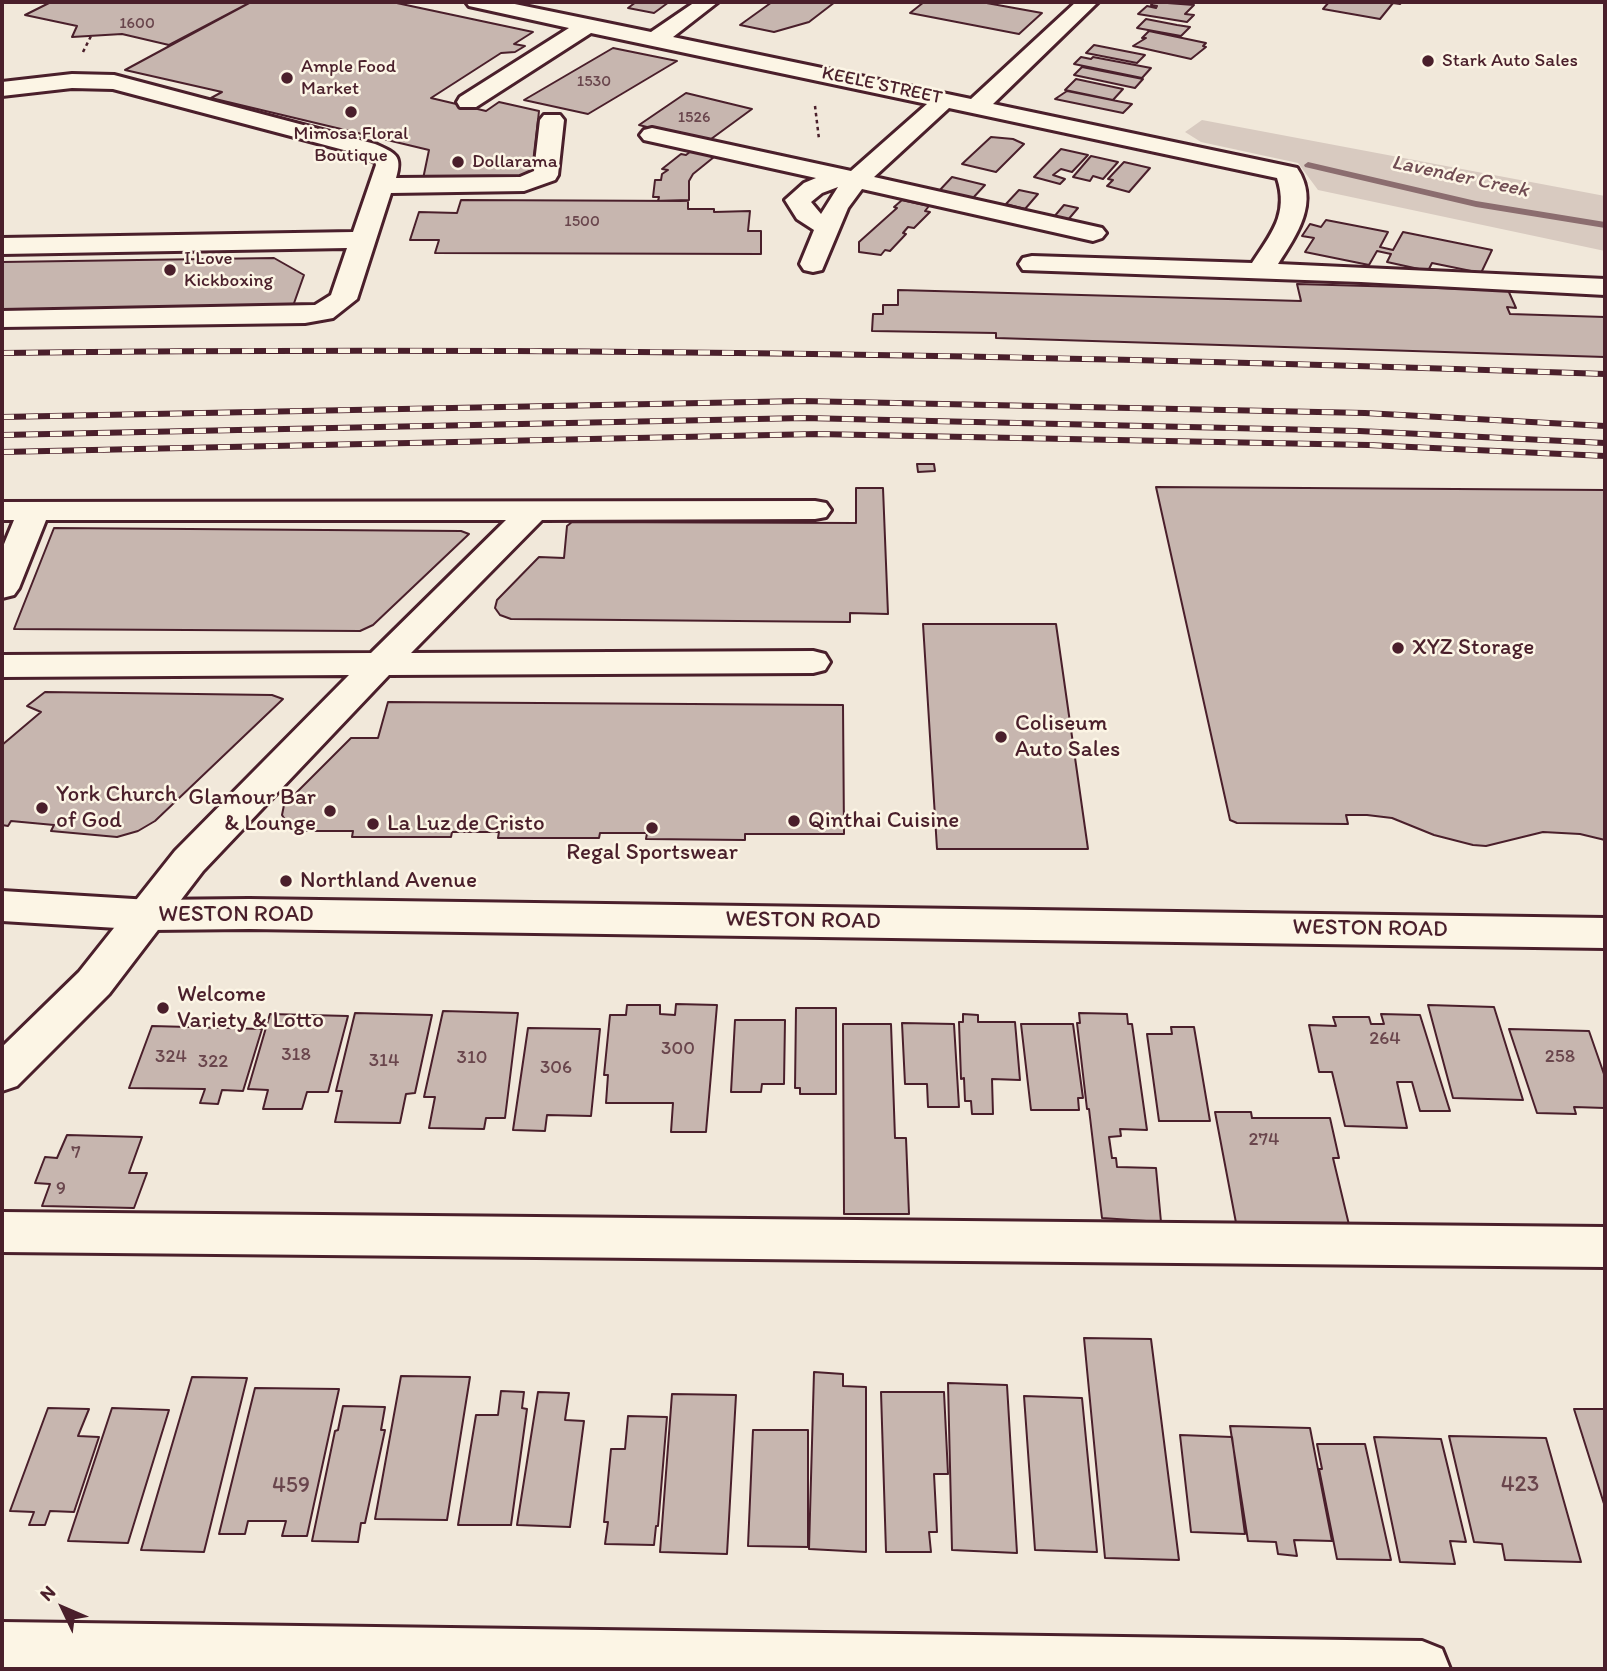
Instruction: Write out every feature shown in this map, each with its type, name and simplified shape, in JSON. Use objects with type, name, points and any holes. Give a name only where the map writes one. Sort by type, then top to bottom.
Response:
[{"type":"street","name":"KEELE STREET","points":[[476,2],[947,99],[1288,173],[1296,197],[1289,226],[1260,271]]},
{"type":"street","points":[[656,39],[708,2]]},
{"type":"street","points":[[978,106],[1088,2]]},
{"type":"street","points":[[468,102],[588,25]]},
{"type":"street","points":[[2,89],[72,81],[114,82],[367,149],[386,158],[388,164],[342,299],[323,312],[304,316],[2,319]]},
{"type":"street","points":[[828,226],[801,212],[798,201],[813,188],[850,178],[947,99]]},
{"type":"street","points":[[381,186],[524,184],[541,180],[546,175],[552,120]]},
{"type":"street","points":[[652,135],[1093,233]]},
{"type":"street","points":[[813,264],[850,178]]},
{"type":"street","points":[[2,246],[362,240]]},
{"type":"street","points":[[1032,264],[1260,271],[1605,287]]},
{"type":"street","points":[[2,588],[34,510]]},
{"type":"street","points":[[2,511],[815,510]]},
{"type":"street","points":[[2,1074],[94,983],[190,861],[380,664],[534,511]]},
{"type":"street","points":[[2,666],[813,663]]},
{"type":"street","name":"WESTON ROAD","points":[[2,906],[150,915],[248,914],[1605,933]]},
{"type":"street","points":[[2,1233],[1605,1247]]},
{"type":"street","points":[[2,1650],[1422,1669]]},
{"type":"path","points":[[809,170],[820,147],[814,100]]},
{"type":"shaded area","points":[[1202,120],[1605,196],[1605,251],[1318,190],[1298,163],[1201,142],[1185,132]]},
{"type":"building","points":[[51,2],[251,2],[169,45],[122,34],[72,37],[77,26],[25,15]]},
{"type":"building","points":[[251,2],[392,2],[533,32],[514,44],[525,46],[515,52],[501,53],[431,98],[486,111],[499,102],[539,111],[532,177],[423,179],[429,150],[211,98],[222,92],[125,70]]},
{"type":"building","points":[[636,2],[669,2],[654,13],[628,8]]},
{"type":"building","points":[[772,2],[835,2],[809,22],[774,32],[740,25]]},
{"type":"building","points":[[924,2],[981,2],[1042,13],[1019,34],[910,13]]},
{"type":"building","points":[[1154,2],[1194,5],[1185,14],[1194,15],[1187,22],[1138,14],[1147,6],[1156,8],[1157,6],[1151,5]]},
{"type":"building","points":[[1329,2],[1402,2],[1393,3],[1380,19],[1323,9]]},
{"type":"building","points":[[1146,19],[1190,27],[1181,36],[1137,28]]},
{"type":"building","points":[[1149,31],[1206,43],[1203,46],[1206,47],[1191,59],[1133,46],[1146,38],[1142,38]]},
{"type":"building","points":[[1094,45],[1145,55],[1137,63],[1086,53]]},
{"type":"building","points":[[613,48],[677,61],[588,114],[524,100]]},
{"type":"building","points":[[1081,57],[1151,68],[1142,78],[1074,64]]},
{"type":"building","points":[[1082,67],[1143,79],[1135,88],[1074,75]]},
{"type":"building","points":[[1076,79],[1123,89],[1113,100],[1065,90]]},
{"type":"building","points":[[1067,91],[1132,104],[1123,113],[1055,99]]},
{"type":"building","points":[[686,93],[752,109],[707,142],[639,125]]},
{"type":"building","points":[[991,137],[1013,139],[1024,144],[996,172],[962,164]]},
{"type":"building","points":[[1061,149],[1088,155],[1072,172],[1061,169],[1053,175],[1065,179],[1060,184],[1034,177]]},
{"type":"building","points":[[691,151],[714,157],[693,174],[689,181],[689,200],[658,201],[659,197],[653,197],[655,180],[661,180],[662,174],[668,170],[662,169],[681,154],[686,155]]},
{"type":"building","points":[[1091,156],[1118,162],[1103,179],[1093,176],[1090,181],[1073,177]]},
{"type":"building","points":[[1124,162],[1150,168],[1129,192],[1107,186],[1113,180],[1108,179]]},
{"type":"building","points":[[952,177],[985,185],[972,199],[939,191]]},
{"type":"building","points":[[1019,190],[1038,194],[1025,209],[1006,204]]},
{"type":"building","points":[[461,200],[688,201],[688,209],[714,209],[714,212],[750,211],[748,231],[761,231],[761,254],[435,253],[439,240],[410,240],[419,212],[457,213]]},
{"type":"building","points":[[902,200],[929,206],[925,211],[930,212],[914,228],[908,227],[903,233],[906,234],[890,251],[885,250],[881,255],[859,252],[859,242],[897,208],[894,207]]},
{"type":"building","points":[[1064,205],[1078,208],[1067,221],[1053,218]]},
{"type":"building","points":[[1326,220],[1388,232],[1380,247],[1393,250],[1403,232],[1492,250],[1481,273],[1432,263],[1428,271],[1387,262],[1391,254],[1377,251],[1369,265],[1305,252],[1314,238],[1302,236],[1310,224],[1321,227]]},
{"type":"building","points":[[274,258],[304,275],[293,306],[2,310],[2,262]]},
{"type":"building","points":[[1297,284],[1508,290],[1516,308],[1507,307],[1510,314],[1605,317],[1605,357],[996,338],[996,333],[872,331],[873,314],[883,314],[883,305],[898,305],[898,290],[1301,301]]},
{"type":"building","points":[[917,464],[934,464],[935,471],[918,472]]},
{"type":"building","name":"XYZ Storage","points":[[1156,487],[1605,490],[1605,840],[1580,834],[1543,832],[1486,846],[1434,835],[1392,818],[1367,815],[1346,815],[1348,824],[1237,823],[1230,820]]},
{"type":"building","points":[[856,488],[883,488],[888,614],[850,613],[850,622],[511,619],[500,615],[495,608],[497,600],[539,557],[564,558],[567,526],[572,522],[856,523]]},
{"type":"building","points":[[54,528],[461,531],[469,534],[373,625],[360,631],[14,629]]},
{"type":"building","name":"Coliseum Auto Sales","points":[[923,624],[1056,624],[1088,849],[937,849]]},
{"type":"building","points":[[45,692],[272,695],[283,699],[155,821],[138,831],[117,837],[51,831],[54,825],[11,821],[8,826],[2,825],[2,745],[41,712],[27,706]]},
{"type":"building","points":[[388,702],[843,705],[844,834],[745,834],[745,840],[646,839],[647,833],[600,833],[599,838],[498,838],[499,832],[452,832],[451,837],[352,837],[353,831],[300,831],[289,826],[282,815],[284,805],[351,738],[378,738]]},
{"type":"building","points":[[676,1004],[717,1005],[706,1132],[671,1132],[673,1103],[606,1103],[608,1075],[604,1075],[610,1015],[626,1015],[627,1005],[660,1005],[660,1014],[675,1015]]},
{"type":"building","points":[[1428,1005],[1494,1007],[1523,1100],[1453,1098]]},
{"type":"building","points":[[796,1008],[836,1008],[836,1094],[800,1094],[800,1088],[795,1088]]},
{"type":"building","points":[[443,1011],[518,1013],[505,1118],[486,1118],[484,1129],[429,1128],[435,1097],[424,1097]]},
{"type":"building","points":[[355,1013],[432,1015],[415,1093],[406,1094],[400,1123],[335,1122],[342,1091],[336,1091]]},
{"type":"building","points":[[1079,1013],[1127,1014],[1128,1024],[1132,1024],[1147,1130],[1120,1129],[1121,1136],[1109,1137],[1112,1158],[1116,1158],[1117,1167],[1156,1168],[1161,1222],[1102,1218],[1077,1023],[1080,1023]]},
{"type":"building","points":[[270,1014],[348,1016],[328,1092],[307,1092],[302,1109],[263,1109],[268,1090],[248,1089]]},
{"type":"building","points":[[963,1014],[978,1015],[978,1022],[1015,1022],[1020,1080],[992,1079],[993,1114],[972,1114],[971,1101],[965,1101],[964,1078],[961,1079],[959,1022],[963,1022]]},
{"type":"building","points":[[1381,1014],[1420,1015],[1450,1111],[1420,1111],[1412,1082],[1397,1082],[1407,1128],[1345,1126],[1332,1072],[1319,1072],[1309,1025],[1336,1026],[1333,1017],[1369,1017],[1371,1024],[1384,1024]]},
{"type":"building","points":[[735,1020],[785,1020],[784,1084],[762,1084],[761,1092],[731,1092]]},
{"type":"building","points":[[902,1023],[954,1024],[959,1107],[928,1107],[927,1084],[905,1084]]},
{"type":"building","points":[[843,1024],[891,1024],[895,1138],[906,1138],[909,1214],[844,1214]]},
{"type":"building","points":[[1021,1024],[1073,1024],[1083,1098],[1078,1098],[1079,1110],[1031,1110]]},
{"type":"building","points":[[152,1026],[262,1029],[243,1091],[222,1090],[218,1104],[200,1103],[205,1089],[129,1088]]},
{"type":"building","points":[[1171,1027],[1194,1027],[1210,1121],[1159,1121],[1147,1034],[1172,1034]]},
{"type":"building","points":[[528,1028],[600,1029],[591,1116],[547,1115],[545,1131],[513,1130]]},
{"type":"building","points":[[1509,1029],[1589,1031],[1605,1077],[1605,1108],[1574,1107],[1576,1114],[1537,1113]]},
{"type":"building","points":[[1215,1112],[1251,1112],[1252,1118],[1330,1118],[1339,1158],[1333,1158],[1350,1229],[1237,1228]]},
{"type":"building","points":[[67,1135],[142,1137],[129,1173],[147,1173],[134,1208],[42,1206],[50,1184],[35,1183],[45,1157],[57,1158]]},
{"type":"building","points":[[1084,1338],[1151,1339],[1179,1560],[1105,1558]]},
{"type":"building","points":[[814,1372],[843,1374],[843,1386],[866,1387],[866,1552],[809,1549]]},
{"type":"building","points":[[401,1376],[470,1377],[447,1520],[375,1519]]},
{"type":"building","points":[[192,1377],[247,1378],[204,1552],[141,1550]]},
{"type":"building","points":[[948,1383],[1007,1385],[1017,1553],[952,1550]]},
{"type":"building","points":[[255,1388],[339,1389],[307,1536],[282,1536],[286,1521],[248,1521],[245,1534],[219,1534]]},
{"type":"building","points":[[501,1391],[524,1392],[522,1408],[527,1409],[511,1525],[458,1525],[476,1415],[498,1415]]},
{"type":"building","points":[[538,1392],[569,1393],[565,1420],[584,1421],[570,1527],[517,1525]]},
{"type":"building","points":[[881,1392],[944,1392],[948,1474],[934,1474],[937,1532],[929,1532],[931,1552],[886,1552]]},
{"type":"building","points":[[672,1394],[736,1395],[727,1554],[660,1552]]},
{"type":"building","points":[[1024,1396],[1082,1398],[1097,1552],[1035,1550]]},
{"type":"building","points":[[343,1406],[385,1407],[381,1430],[385,1430],[365,1523],[361,1523],[358,1542],[312,1541],[335,1431],[338,1430]]},
{"type":"building","points":[[48,1408],[89,1409],[78,1436],[99,1437],[74,1512],[50,1511],[45,1525],[29,1525],[34,1512],[10,1511]]},
{"type":"building","points":[[112,1408],[169,1410],[128,1543],[68,1541]]},
{"type":"building","points":[[1574,1409],[1605,1409],[1605,1507]]},
{"type":"building","points":[[628,1416],[667,1417],[654,1545],[605,1544],[608,1522],[604,1522],[611,1449],[625,1449]]},
{"type":"building","points":[[1230,1426],[1310,1428],[1332,1541],[1294,1540],[1297,1556],[1278,1554],[1276,1542],[1248,1541]]},
{"type":"building","points":[[753,1430],[808,1430],[808,1547],[748,1546]]},
{"type":"building","points":[[1180,1435],[1232,1437],[1245,1534],[1191,1532]]},
{"type":"building","points":[[1449,1436],[1546,1438],[1581,1562],[1505,1560],[1502,1544],[1474,1542]]},
{"type":"building","points":[[1374,1437],[1441,1439],[1466,1542],[1450,1541],[1455,1564],[1400,1562]]},
{"type":"building","points":[[1317,1444],[1365,1444],[1391,1560],[1337,1559],[1319,1469],[1322,1469]]},
{"type":"waterway","name":"Lavender Creek","points":[[1308,165],[1476,204],[1605,225]]},
{"type":"railway","points":[[2,353],[403,351],[804,354],[1605,374]]},
{"type":"railway","points":[[2,417],[802,401],[1365,413],[1605,426]]},
{"type":"railway","points":[[2,435],[804,418],[1359,431],[1605,443]]},
{"type":"railway","points":[[2,452],[817,434],[1368,445],[1605,456]]},
{"type":"place","name":"Stark Auto Sales","points":[[1428,61]]},
{"type":"place","name":"Ample Food Market","points":[[287,78]]},
{"type":"place","name":"Mimosa Floral Boutique","points":[[351,112]]},
{"type":"place","name":"Dollarama","points":[[458,162]]},
{"type":"place","name":"I Love Kickboxing","points":[[170,270]]},
{"type":"place","name":"XYZ Storage","points":[[1398,648]]},
{"type":"place","name":"Coliseum Auto Sales","points":[[1001,737]]},
{"type":"place","name":"York Church of God","points":[[42,808]]},
{"type":"place","name":"Glamour Bar & Lounge","points":[[330,811]]},
{"type":"place","name":"Qinthai Cuisine","points":[[794,821]]},
{"type":"place","name":"La Luz de Cristo","points":[[373,824]]},
{"type":"place","name":"Regal Sportswear","points":[[652,828]]},
{"type":"place","name":"Northland Avenue","points":[[286,881]]},
{"type":"place","name":"Welcome Variety & Lotto","points":[[163,1008]]}]
